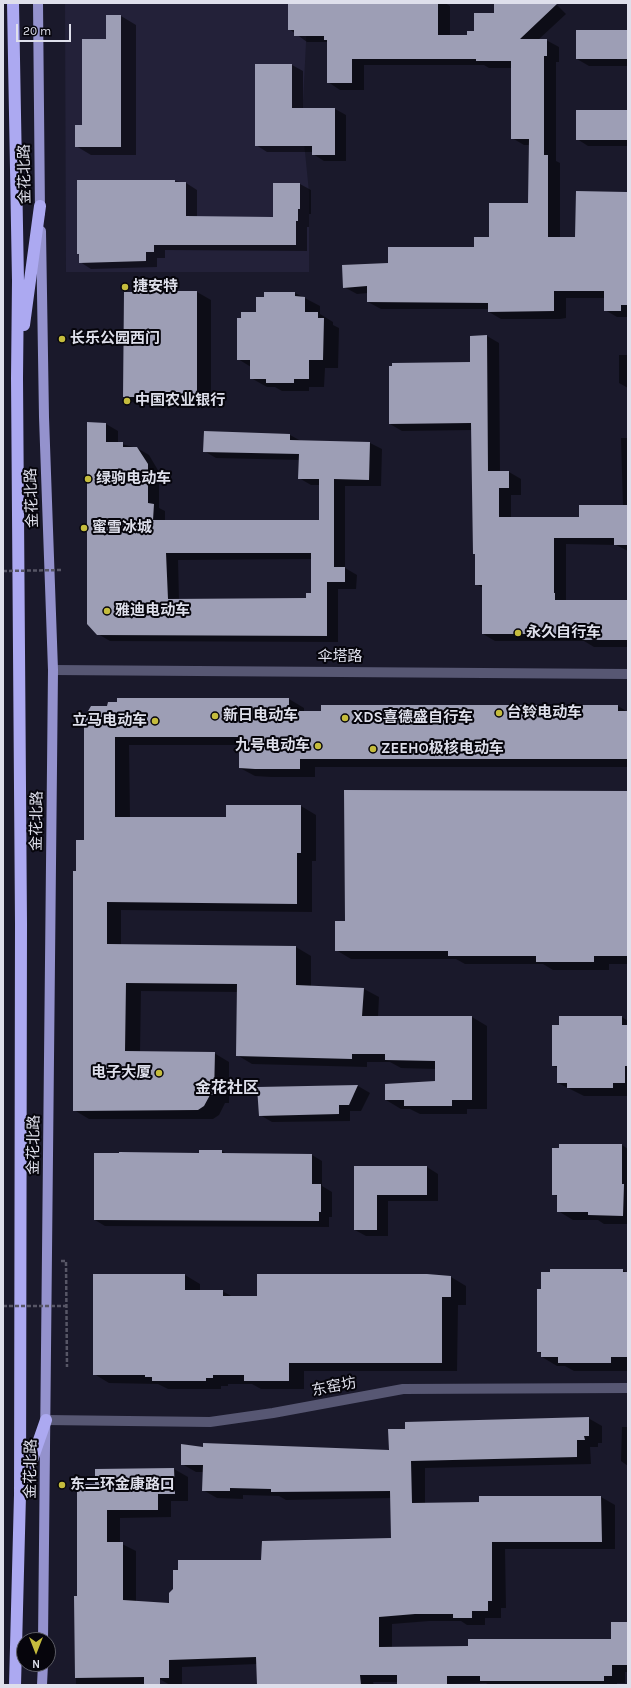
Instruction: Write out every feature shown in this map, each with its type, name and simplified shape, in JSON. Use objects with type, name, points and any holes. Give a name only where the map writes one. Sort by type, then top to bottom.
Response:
[{"type":"highway","points":[[13,3],[18,281],[17,378],[21,924],[20,1495],[15,1685]]},
{"type":"highway","points":[[17,378],[40,206]]},
{"type":"highway","points":[[20,1495],[46,1420]]},
{"type":"main road","name":"金花北路","points":[[38,3],[44,417],[52,670],[43,1632]]},
{"type":"main road","points":[[42,1685],[43,1672]]},
{"type":"street","name":"伞塔路","points":[[52,670],[628,674]]},
{"type":"street","name":"东窑坊","points":[[46,1420],[210,1422],[274,1413],[403,1389],[628,1388]]},
{"type":"path","points":[[3,571],[63,570]]},
{"type":"path","points":[[66,1262],[67,1368]]},
{"type":"path","points":[[3,1306],[67,1306]]},
{"type":"shaded area","points":[[65,3],[308,3],[302,122],[309,192],[309,272],[66,272]]},
{"type":"building","points":[[288,3],[438,3],[438,35],[467,35],[467,31],[474,31],[474,13],[494,13],[494,3],[558,3],[520,39],[547,39],[547,56],[544,56],[544,155],[548,155],[548,237],[575,237],[576,191],[627,192],[628,305],[621,305],[621,311],[604,311],[604,291],[554,291],[554,311],[488,312],[488,303],[367,302],[367,286],[343,288],[342,265],[388,263],[388,247],[474,247],[474,237],[489,237],[489,203],[528,203],[529,139],[511,139],[511,61],[476,61],[476,59],[352,59],[352,83],[327,83],[327,40],[324,40],[324,36],[294,36],[294,30],[288,30]]},
{"type":"building","points":[[106,15],[121,15],[121,147],[75,147],[75,125],[82,125],[82,39],[106,39]]},
{"type":"building","points":[[576,30],[628,30],[628,59],[576,59]]},
{"type":"building","points":[[255,64],[292,64],[292,108],[335,108],[335,155],[312,155],[312,146],[255,146]]},
{"type":"building","points":[[576,110],[628,110],[628,140],[576,140]]},
{"type":"building","points":[[77,180],[175,180],[175,182],[186,182],[186,216],[273,217],[273,183],[300,183],[300,209],[298,209],[298,221],[296,221],[296,245],[154,245],[154,252],[146,252],[146,261],[79,263],[79,254],[77,254]]},
{"type":"building","points":[[142,285],[163,285],[163,291],[197,291],[197,397],[123,397],[124,292],[142,292]]},
{"type":"building","points":[[264,292],[295,292],[295,296],[305,297],[305,312],[318,312],[318,318],[324,318],[323,360],[309,360],[309,379],[294,379],[294,383],[266,383],[266,379],[250,379],[250,360],[237,360],[237,318],[241,318],[241,312],[256,312],[256,297],[264,297]]},
{"type":"building","points":[[487,335],[488,471],[509,471],[509,488],[499,488],[499,517],[579,517],[579,505],[628,505],[628,545],[614,545],[614,538],[554,538],[554,593],[555,600],[628,600],[628,640],[581,640],[581,634],[482,634],[482,585],[475,585],[475,554],[473,554],[471,423],[389,424],[389,366],[392,366],[392,363],[470,362],[470,336]]},
{"type":"building","points":[[87,422],[106,423],[106,442],[123,442],[123,447],[137,447],[148,464],[148,503],[154,504],[153,520],[319,520],[319,479],[298,479],[299,454],[203,452],[204,431],[290,434],[290,440],[370,442],[369,480],[334,479],[334,567],[345,567],[345,582],[327,582],[327,636],[97,635],[87,624]],"holes":[[[166,553],[311,553],[311,593],[306,593],[306,598],[168,599]]]},
{"type":"building","points":[[117,698],[289,698],[289,711],[321,711],[321,705],[618,705],[618,711],[628,711],[628,759],[300,759],[300,769],[255,769],[239,768],[239,737],[115,737],[115,817],[226,817],[226,805],[301,805],[301,853],[297,853],[297,904],[107,902],[107,944],[296,946],[296,985],[364,988],[362,1016],[472,1016],[472,1100],[452,1100],[452,1106],[404,1106],[404,1100],[385,1100],[385,1084],[435,1081],[435,1061],[385,1060],[385,1054],[352,1054],[352,1059],[236,1056],[237,984],[126,983],[125,1051],[215,1052],[214,1095],[210,1095],[204,1106],[198,1110],[73,1111],[73,871],[76,871],[76,840],[84,840],[84,718],[91,706],[107,706],[108,702],[117,702]]},
{"type":"building","points":[[344,790],[628,791],[628,956],[594,956],[594,962],[536,962],[536,956],[448,956],[448,951],[335,951],[335,921],[345,921]]},
{"type":"building","points":[[559,1016],[622,1016],[622,1025],[628,1025],[628,1066],[625,1066],[625,1083],[613,1083],[613,1088],[567,1088],[567,1083],[557,1083],[557,1066],[552,1066],[552,1025],[559,1025]]},
{"type":"building","points":[[358,1085],[349,1105],[339,1105],[339,1114],[259,1116],[257,1087]]},
{"type":"building","points":[[559,1144],[622,1144],[622,1184],[624,1184],[623,1216],[588,1215],[588,1212],[557,1212],[557,1195],[552,1195],[552,1148],[559,1148]]},
{"type":"building","points":[[199,1150],[222,1150],[222,1153],[312,1154],[312,1184],[321,1184],[321,1212],[319,1212],[319,1221],[94,1220],[94,1153],[199,1153]]},
{"type":"building","points":[[354,1166],[427,1166],[427,1195],[377,1195],[377,1230],[354,1230]]},
{"type":"building","points":[[550,1269],[623,1269],[623,1272],[628,1272],[628,1357],[611,1357],[611,1363],[558,1363],[558,1357],[541,1357],[541,1352],[537,1352],[537,1289],[541,1289],[541,1272],[550,1272]]},
{"type":"building","points":[[93,1274],[185,1274],[185,1290],[223,1290],[223,1296],[257,1296],[257,1274],[427,1274],[451,1276],[451,1297],[442,1297],[442,1363],[289,1363],[289,1381],[244,1381],[244,1375],[213,1375],[213,1378],[206,1378],[206,1381],[152,1381],[152,1377],[145,1377],[145,1375],[93,1375]]},
{"type":"building","points":[[589,1417],[589,1436],[584,1436],[585,1440],[577,1440],[577,1457],[411,1461],[412,1503],[479,1502],[479,1496],[601,1496],[602,1542],[492,1542],[492,1601],[488,1601],[488,1611],[472,1611],[472,1618],[453,1618],[453,1614],[415,1614],[379,1617],[379,1647],[468,1646],[468,1639],[611,1639],[611,1622],[628,1622],[628,1665],[612,1665],[612,1676],[604,1676],[604,1681],[480,1681],[480,1676],[447,1676],[447,1685],[397,1685],[397,1675],[360,1675],[361,1685],[257,1685],[256,1657],[169,1660],[169,1678],[160,1678],[160,1685],[144,1685],[144,1677],[75,1678],[74,1596],[77,1596],[77,1484],[95,1484],[95,1469],[174,1468],[175,1494],[158,1494],[158,1510],[107,1510],[107,1542],[123,1542],[123,1600],[169,1603],[169,1593],[173,1589],[173,1570],[178,1570],[178,1560],[261,1560],[262,1541],[391,1538],[390,1491],[271,1492],[271,1489],[230,1488],[230,1491],[202,1491],[203,1465],[181,1465],[181,1444],[203,1447],[203,1443],[389,1450],[388,1429],[405,1429],[405,1422]]},
{"type":"place","name":"捷安特","points":[[125,287]]},
{"type":"place","name":"长乐公园西门","points":[[62,339]]},
{"type":"place","name":"中国农业银行","points":[[127,401]]},
{"type":"place","name":"绿驹电动车","points":[[88,479]]},
{"type":"place","name":"蜜雪冰城","points":[[84,528]]},
{"type":"place","name":"雅迪电动车","points":[[107,611]]},
{"type":"place","name":"永久自行车","points":[[518,633]]},
{"type":"place","name":"台铃电动车","points":[[499,713]]},
{"type":"place","name":"新日电动车","points":[[215,716]]},
{"type":"place","name":"XDS喜德盛自行车","points":[[345,718]]},
{"type":"place","name":"立马电动车","points":[[155,721]]},
{"type":"place","name":"九号电动车","points":[[318,746]]},
{"type":"place","name":"ZEEHO极核电动车","points":[[373,749]]},
{"type":"place","name":"电子大厦","points":[[159,1073]]},
{"type":"place","name":"东二环金康路口","points":[[62,1485]]},
{"type":"district","name":"金花社区","points":[[227,1088]]}]
